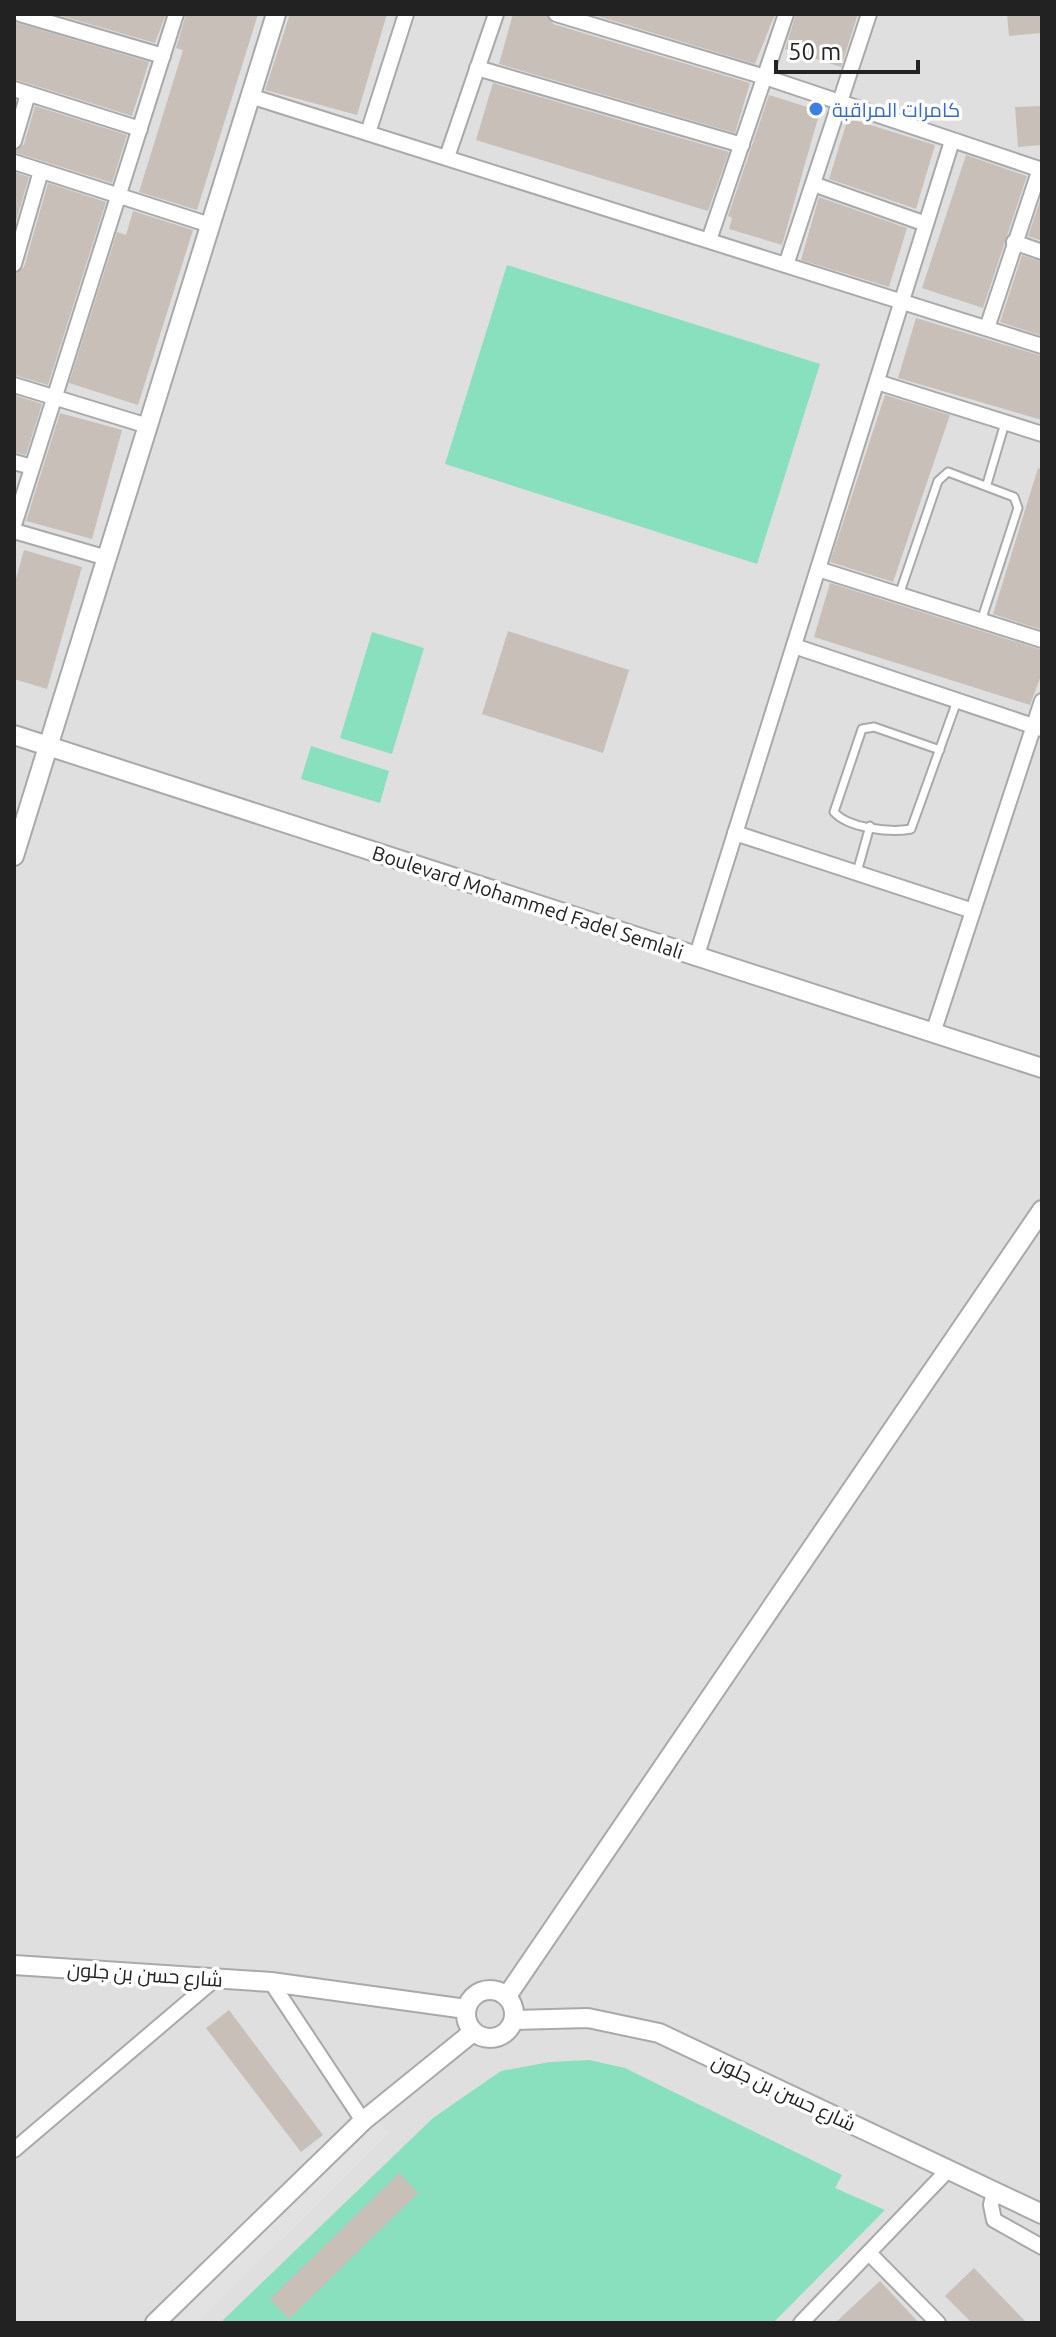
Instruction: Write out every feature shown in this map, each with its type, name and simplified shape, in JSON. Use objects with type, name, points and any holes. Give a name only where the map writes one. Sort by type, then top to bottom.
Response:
[{"type":"street","points":[[20,14],[163,56]]},
{"type":"street","points":[[14,525],[176,14]]},
{"type":"street","points":[[14,853],[276,14]]},
{"type":"street","points":[[368,133],[406,14]]},
{"type":"street","points":[[447,157],[496,14]]},
{"type":"street","points":[[556,14],[765,77],[1041,170],[987,328]]},
{"type":"street","points":[[709,240],[786,14]]},
{"type":"street","points":[[786,265],[869,14]]},
{"type":"street","points":[[477,68],[742,145]]},
{"type":"street","points":[[14,141],[21,92],[140,129]]},
{"type":"street","points":[[250,96],[1042,346]]},
{"type":"street","points":[[696,958],[952,141]]},
{"type":"street","points":[[14,162],[210,225]]},
{"type":"street","points":[[14,264],[41,171]]},
{"type":"street","points":[[813,184],[926,224]]},
{"type":"street","points":[[1014,242],[1042,252]]},
{"type":"street","points":[[877,382],[1042,434]]},
{"type":"street","points":[[14,385],[148,426]]},
{"type":"street","points":[[14,462],[32,467]]},
{"type":"street","points":[[14,531],[107,558]]},
{"type":"street","points":[[818,569],[1042,640]]},
{"type":"street","points":[[794,646],[1038,728]]},
{"type":"street","points":[[933,1033],[1038,728],[1042,701]]},
{"type":"street","name":"Boulevard Mohammed Fadel Semlali","points":[[14,735],[1042,1068]]},
{"type":"street","points":[[735,833],[973,911]]},
{"type":"street","points":[[507,1996],[1042,1210]]},
{"type":"street","name":"شارع حسن بن جلون","points":[[14,1965],[271,1982],[466,2009]]},
{"type":"street","points":[[14,2150],[215,1979]]},
{"type":"street","points":[[271,1982],[363,2121]]},
{"type":"street","points":[[492,1990],[507,1996],[514,2020],[497,2038],[480,2037],[473,2032],[465,2017],[469,2001],[483,1991],[492,1990]]},
{"type":"street","name":"شارع حسن بن جلون","points":[[514,2020],[588,2018],[635,2025],[659,2033],[1042,2214]]},
{"type":"street","points":[[155,2323],[363,2121],[473,2032]]},
{"type":"street","points":[[801,2323],[949,2169]]},
{"type":"street","points":[[994,2191],[991,2205],[994,2220],[1042,2247]]},
{"type":"street","points":[[869,2253],[938,2323]]},
{"type":"lane","points":[[987,484],[1005,423]]},
{"type":"lane","points":[[899,595],[942,474],[948,472],[987,484],[1014,497],[1018,508],[981,621]]},
{"type":"lane","points":[[940,750],[874,727],[862,729],[834,812],[841,820],[898,832],[911,829],[940,750],[957,701]]},
{"type":"lane","points":[[857,872],[870,826]]},
{"type":"shaded area","points":[[14,14],[1042,14],[1042,2323],[14,2323]]},
{"type":"shaded area","points":[[377,2121],[389,2133],[197,2323],[172,2323]]},
{"type":"green space","points":[[507,265],[820,364],[757,564],[445,464]]},
{"type":"green space","points":[[372,632],[424,648],[392,754],[340,738]]},
{"type":"green space","points":[[311,746],[389,771],[380,803],[301,779]]},
{"type":"green space","points":[[589,2060],[625,2068],[842,2175],[835,2188],[885,2210],[773,2323],[220,2323],[433,2118],[501,2071],[550,2062]]},
{"type":"building","points":[[55,14],[166,14],[155,43]]},
{"type":"building","points":[[186,14],[258,14],[197,210],[139,192],[183,50],[176,48]]},
{"type":"building","points":[[290,14],[387,14],[357,115],[265,90]]},
{"type":"building","points":[[513,14],[546,14],[553,24],[750,83],[735,133],[499,64]]},
{"type":"building","points":[[591,14],[775,14],[755,64]]},
{"type":"building","points":[[796,14],[858,14],[841,67],[785,49]]},
{"type":"building","points":[[1007,14],[1042,14],[1042,33],[1009,36]]},
{"type":"building","points":[[14,22],[149,62],[132,116],[14,79]]},
{"type":"building","points":[[493,83],[729,152],[708,211],[476,140]]},
{"type":"building","points":[[769,95],[820,111],[782,245],[729,229],[732,218],[728,216]]},
{"type":"building","points":[[35,106],[127,135],[112,183],[14,152],[24,144]]},
{"type":"building","points":[[1042,106],[1042,145],[1018,147],[1015,107]]},
{"type":"building","points":[[848,118],[935,145],[916,209],[829,179]]},
{"type":"building","points":[[966,155],[1027,176],[983,308],[922,288]]},
{"type":"building","points":[[14,172],[29,177],[14,228]]},
{"type":"building","points":[[48,183],[106,202],[48,385],[14,375],[14,274],[24,267]]},
{"type":"building","points":[[1042,195],[1042,241],[1028,236]]},
{"type":"building","points":[[819,197],[907,228],[889,287],[801,260]]},
{"type":"building","points":[[133,211],[193,230],[138,405],[69,383],[117,232],[126,235]]},
{"type":"building","points":[[1022,255],[1042,262],[1042,336],[1000,322]]},
{"type":"building","points":[[916,318],[1042,356],[1042,420],[898,378]]},
{"type":"building","points":[[14,395],[42,404],[26,455],[14,452]]},
{"type":"building","points":[[885,395],[950,415],[893,582],[830,562]]},
{"type":"building","points":[[60,413],[122,430],[92,539],[26,521]]},
{"type":"building","points":[[1038,468],[1042,469],[1042,630],[993,614]]},
{"type":"building","points":[[24,550],[82,567],[47,689],[14,679],[14,586]]},
{"type":"building","points":[[830,583],[1042,650],[1042,673],[1030,705],[814,637]]},
{"type":"building","points":[[508,631],[629,670],[603,753],[482,714]]},
{"type":"building","points":[[229,2010],[323,2135],[301,2152],[206,2028]]},
{"type":"building","points":[[399,2173],[418,2193],[289,2319],[270,2299]]},
{"type":"building","points":[[974,2268],[1027,2323],[972,2323],[945,2296]]},
{"type":"building","points":[[880,2281],[919,2323],[835,2323]]},
{"type":"place","name":"كامرات المراقبة","points":[[816,109]]}]
